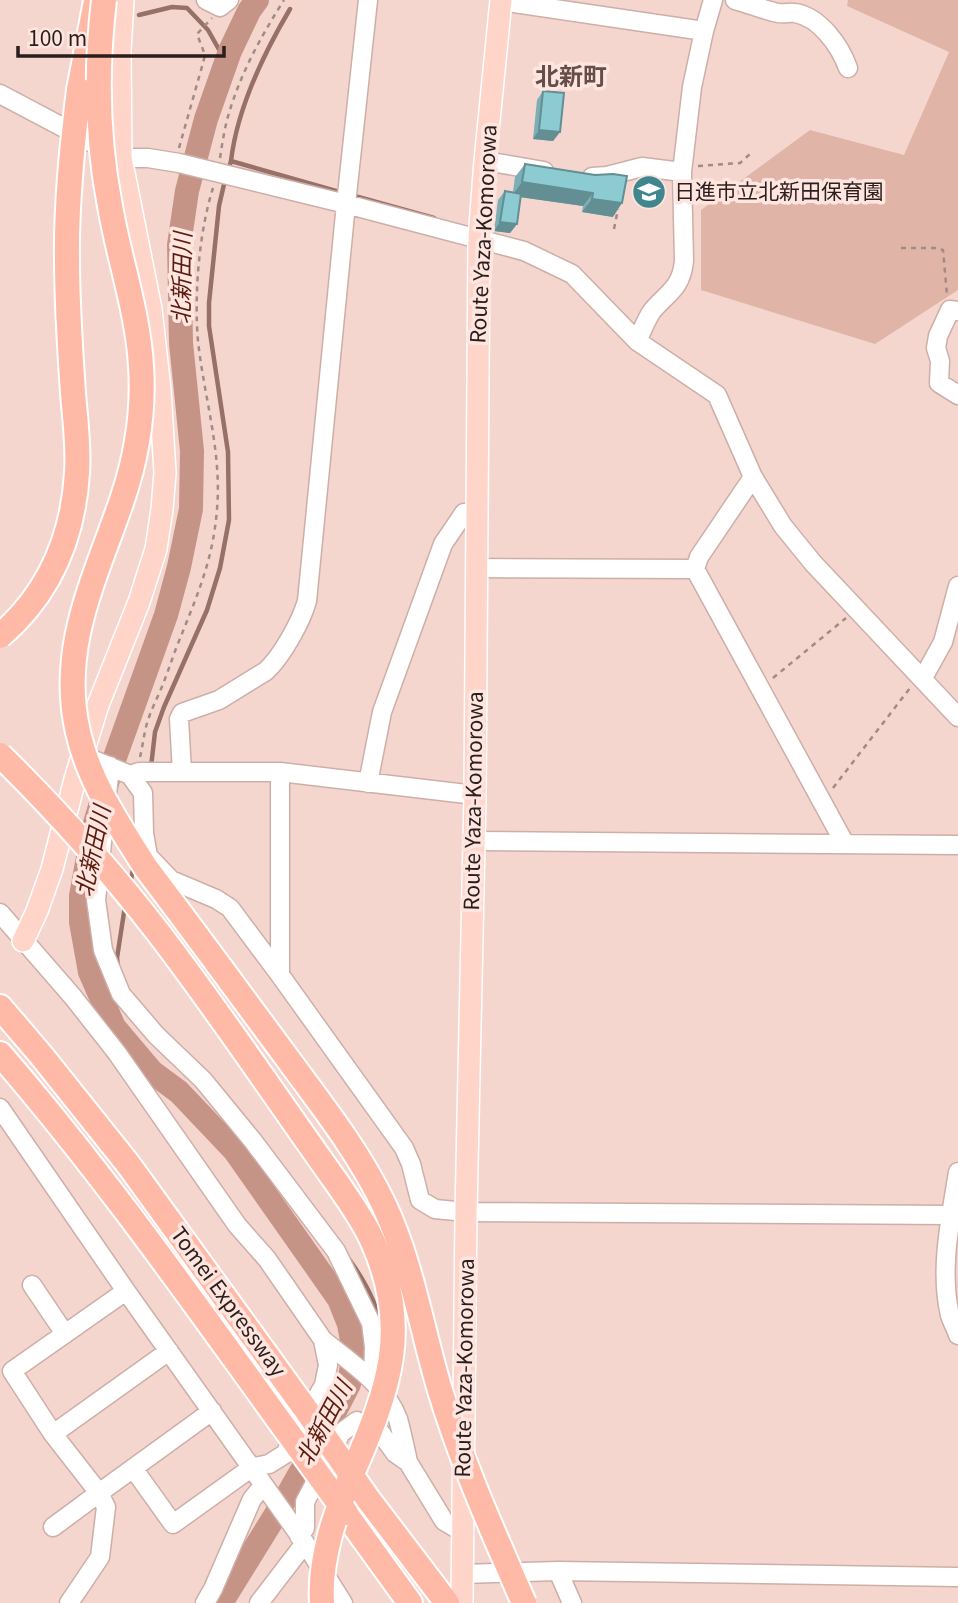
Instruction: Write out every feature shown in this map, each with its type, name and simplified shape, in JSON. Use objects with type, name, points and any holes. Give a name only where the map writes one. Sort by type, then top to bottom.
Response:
[{"type":"highway","points":[[0,636],[23,613],[53,571],[67,535],[74,503],[78,470],[67,283],[68,194],[79,90],[96,0]]},
{"type":"highway","points":[[104,0],[99,85],[104,168],[137,335],[141,400],[133,461],[124,495],[87,596],[75,646],[71,681],[78,733],[100,792],[146,868],[336,1125],[385,1207],[408,1268],[451,1426],[489,1524],[524,1603]]},
{"type":"highway","points":[[0,755],[89,850],[157,931],[337,1183],[357,1213],[378,1254],[390,1295],[393,1321],[389,1374],[381,1402],[332,1528],[324,1565],[322,1603]]},
{"type":"highway","name":"Tomei Expressway","points":[[0,1007],[128,1164],[368,1499],[447,1603]]},
{"type":"highway","name":"Tomei Expressway","points":[[0,1054],[91,1166],[173,1275],[410,1603]]},
{"type":"main road","points":[[23,941],[52,869],[98,705],[139,602],[156,549],[162,509],[165,473],[152,309],[121,158],[120,50],[123,0]]},
{"type":"main road","name":"Route Yaza-Komorowa","points":[[462,1603],[475,796],[479,239],[501,0]]},
{"type":"street","points":[[183,772],[179,719],[182,713],[219,700],[267,671],[298,624],[307,601],[368,0]]},
{"type":"street","points":[[501,0],[704,31]]},
{"type":"street","points":[[637,341],[650,314],[676,287],[682,276],[682,169],[692,87],[713,0]]},
{"type":"street","points":[[735,0],[779,13],[793,12],[814,21],[844,57],[848,68]]},
{"type":"street","points":[[0,94],[121,158],[177,162],[346,204],[524,251],[572,274],[637,341],[717,396],[753,477],[783,526],[813,563],[958,717]]},
{"type":"street","points":[[485,161],[587,177],[607,176],[642,167],[682,169]]},
{"type":"street","points":[[954,310],[938,336],[936,348],[940,361],[939,383],[958,395]]},
{"type":"street","points":[[753,477],[699,557],[695,569],[845,844]]},
{"type":"street","points":[[368,783],[382,712],[443,544],[464,513],[478,513]]},
{"type":"street","points":[[477,568],[695,569]]},
{"type":"street","points":[[922,677],[943,642],[958,586]]},
{"type":"street","points":[[82,755],[132,774],[281,772],[475,796]]},
{"type":"street","points":[[110,766],[96,900],[103,950],[121,994],[156,1035],[211,1090],[336,1251],[370,1323],[374,1347],[373,1380]]},
{"type":"street","points":[[280,975],[281,772]]},
{"type":"street","points":[[132,774],[143,793],[144,833],[148,856],[171,880],[216,899],[230,908],[404,1148],[420,1200],[435,1209],[467,1212],[951,1215]]},
{"type":"street","points":[[474,841],[958,845]]},
{"type":"street","points":[[0,913],[73,997],[117,1053],[237,1225],[267,1259],[323,1340],[381,1389],[397,1418],[408,1462],[444,1521],[464,1533]]},
{"type":"street","points":[[0,1108],[302,1540],[342,1603]]},
{"type":"street","points":[[958,1172],[946,1271],[950,1317],[958,1333]]},
{"type":"street","points":[[32,1285],[65,1334]]},
{"type":"street","points":[[12,1371],[126,1291]]},
{"type":"street","points":[[133,1468],[173,1524],[251,1468],[269,1464],[285,1454],[324,1385],[328,1366],[323,1340]]},
{"type":"street","points":[[53,1434],[169,1351]]},
{"type":"street","points":[[0,1357],[53,1434],[99,1493],[106,1507],[100,1557],[69,1603]]},
{"type":"street","points":[[53,1527],[212,1411]]},
{"type":"street","points":[[259,1603],[302,1540],[305,1502],[341,1433],[357,1421],[380,1432],[395,1453],[408,1462]]},
{"type":"street","points":[[205,1603],[214,1589],[252,1499],[263,1486]]},
{"type":"street","points":[[558,1571],[572,1603]]},
{"type":"street","points":[[463,1574],[558,1571],[958,1577]]},
{"type":"path","points":[[132,774],[139,763],[148,722],[208,566],[215,533],[218,471],[198,341],[198,275],[201,250],[226,122],[243,75],[262,35],[284,0]]},
{"type":"path","points":[[177,162],[186,119],[205,55],[197,34],[218,2]]},
{"type":"path","points":[[682,169],[740,163],[750,153]]},
{"type":"path","points":[[614,229],[619,204]]},
{"type":"path","points":[[901,248],[943,250],[946,288],[954,310]]},
{"type":"path","points":[[761,689],[857,609]]},
{"type":"path","points":[[822,802],[922,677]]},
{"type":"shaded area","points":[[848,0],[958,0],[958,290],[875,344],[701,290],[701,210],[810,130],[904,155],[949,52],[847,6]]},
{"type":"building","points":[[543,91],[564,93],[560,132],[539,130]]},
{"type":"building","points":[[525,164],[595,175],[627,176],[622,203],[592,199],[593,193],[522,182]]},
{"type":"building","points":[[505,191],[521,194],[517,224],[500,222]]},
{"type":"waterway","name":"北新田川","points":[[221,1603],[286,1498],[349,1384],[354,1351],[349,1324],[339,1299],[235,1151],[179,1092],[152,1072],[114,1027],[90,972],[81,922],[81,896],[93,830],[114,760],[166,615],[191,509],[192,451],[181,343],[179,245],[187,191],[206,119],[230,51],[257,0]]},
{"type":"waterway","points":[[139,15],[172,7],[187,8],[208,30],[226,62]]},
{"type":"waterway","points":[[231,161],[245,102],[290,9]]},
{"type":"waterway","points":[[228,171],[231,161],[343,193]]},
{"type":"waterway","points":[[151,767],[155,732],[207,610],[220,568],[229,520],[228,452],[209,326],[219,206],[225,180]]},
{"type":"waterway","points":[[351,195],[434,218]]},
{"type":"waterway","points":[[130,884],[134,865]]},
{"type":"waterway","points":[[118,967],[125,906]]},
{"type":"waterway","points":[[349,1259],[369,1292],[381,1327]]},
{"type":"place","name":"日進市立北新田保育園","points":[[649,192]]},
{"type":"district","name":"北新町","points":[[571,77]]}]
